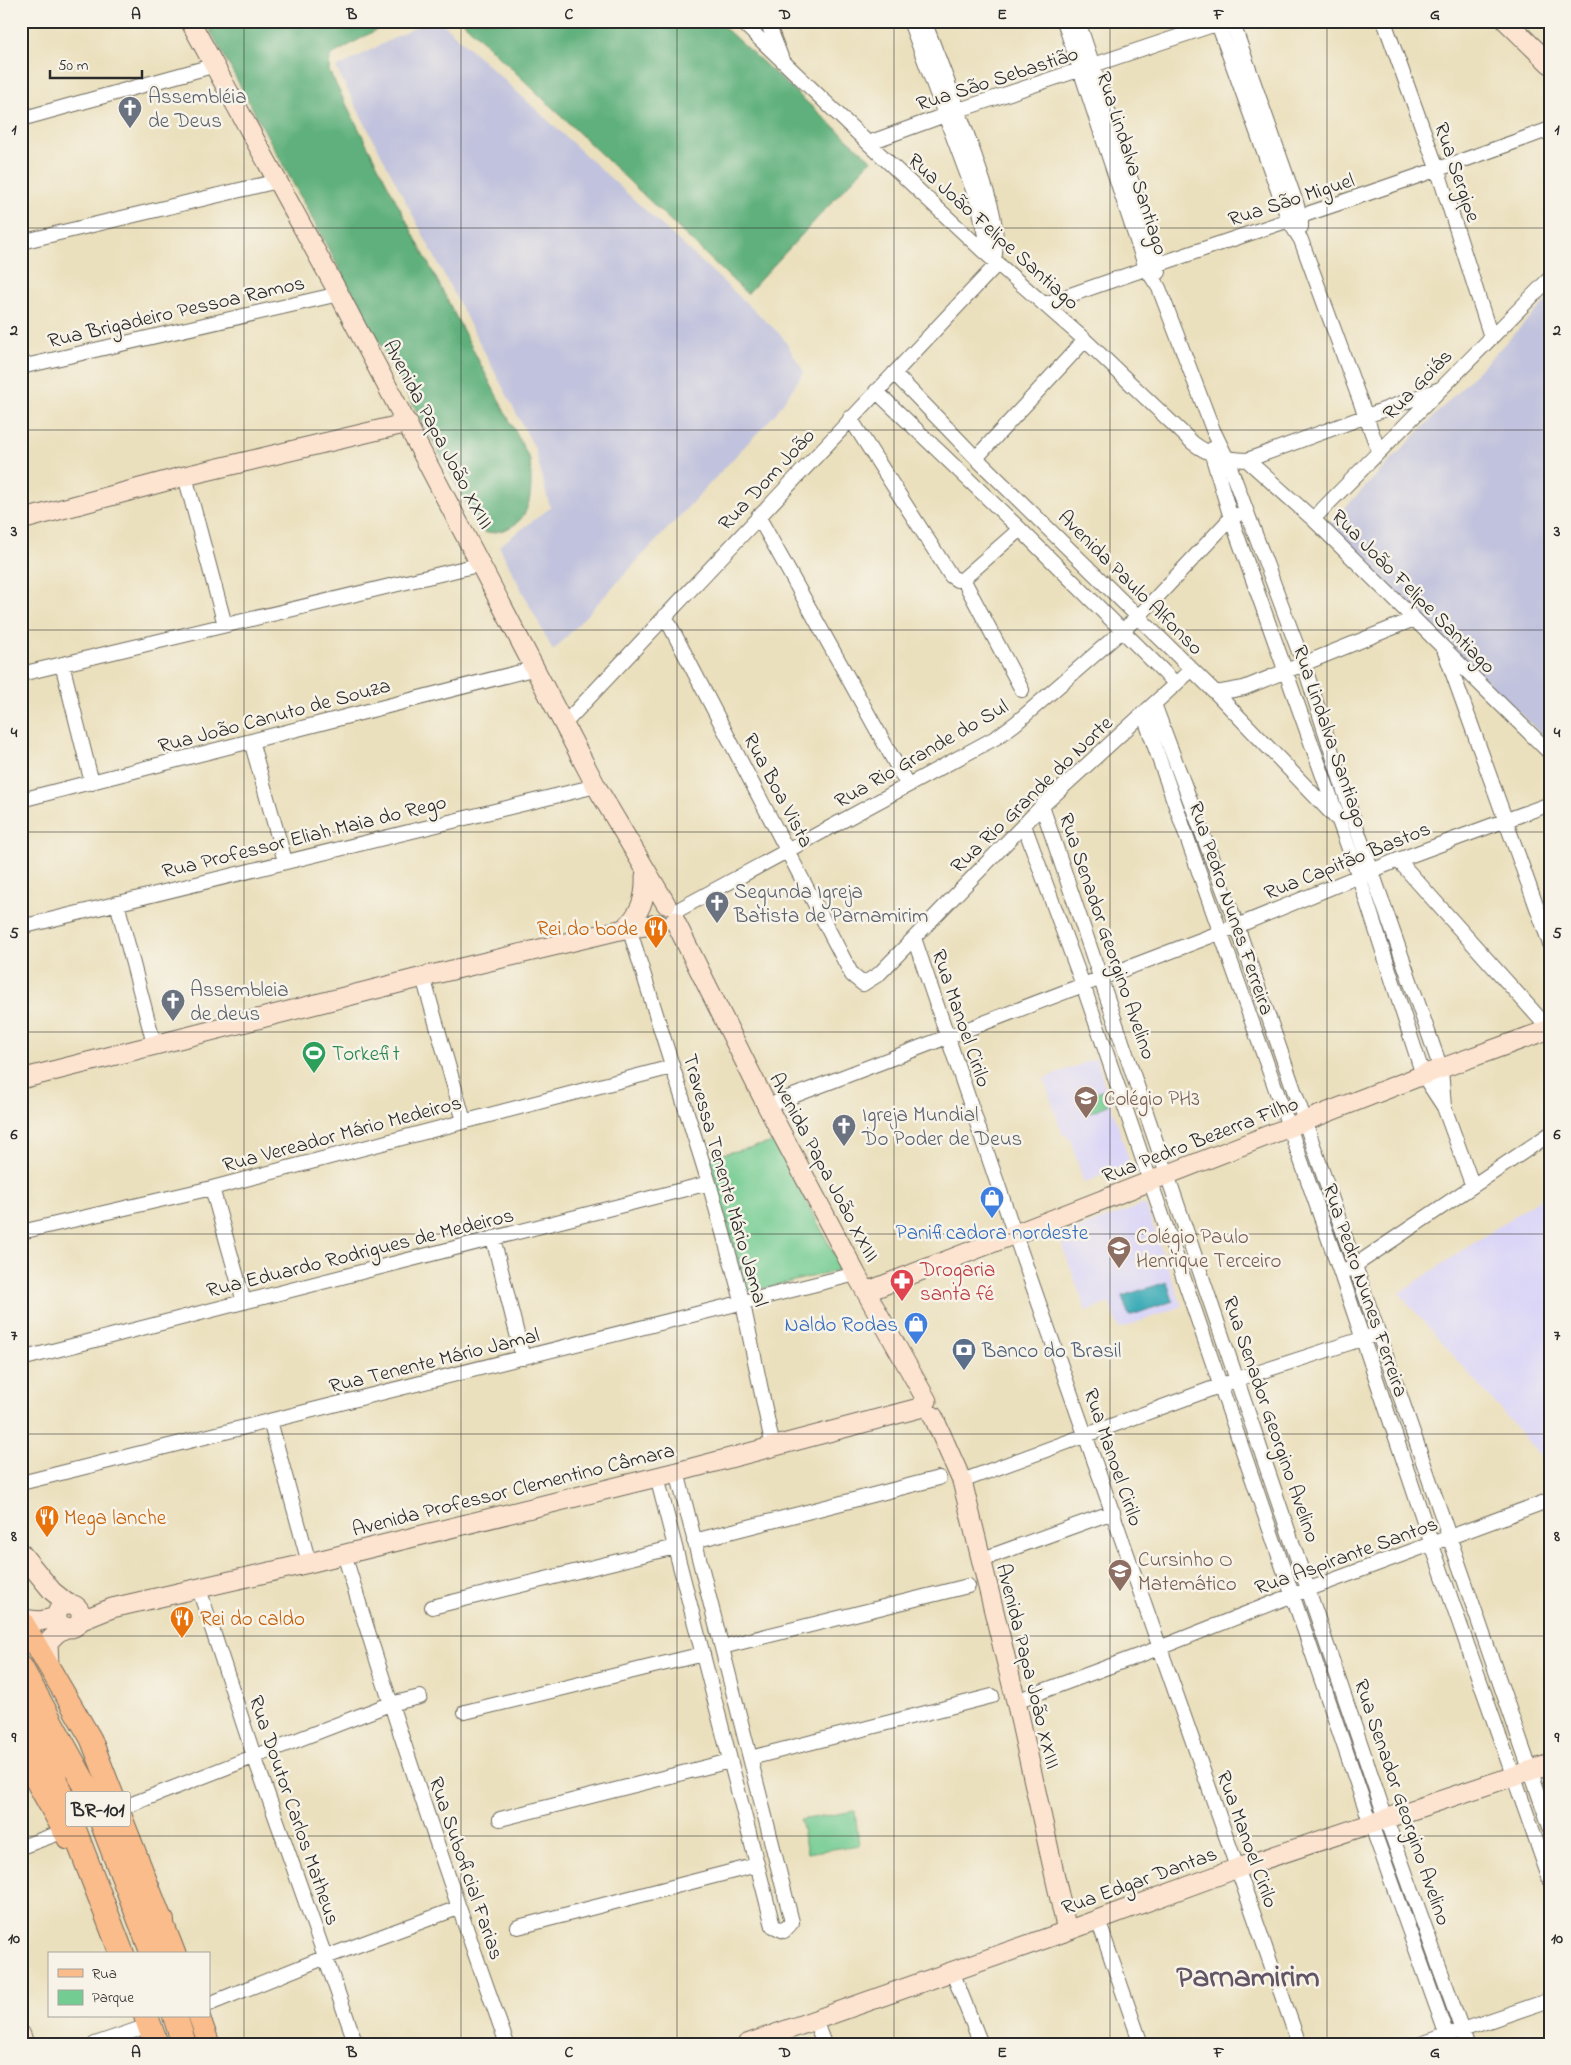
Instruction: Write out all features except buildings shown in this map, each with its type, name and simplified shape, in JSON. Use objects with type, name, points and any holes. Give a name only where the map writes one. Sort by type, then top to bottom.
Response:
[{"type":"highway","name":"BR-101","points":[[21,1668],[94,1801],[152,1952]]},
{"type":"highway","name":"BR-101","points":[[21,1717],[48,1762],[121,1952]]},
{"type":"highway","points":[[161,1952],[162,1921]]},
{"type":"highway","points":[[176,2018],[184,2044]]},
{"type":"main road","name":"Avenida Papa João XXIII","points":[[190,21],[216,65],[408,423],[596,786],[644,873],[664,916],[689,952],[767,1106],[928,1408],[962,1481],[1016,1701],[1067,1931]]},
{"type":"main road","points":[[1506,21],[1550,64]]},
{"type":"main road","points":[[21,520],[185,476],[408,423]]},
{"type":"main road","points":[[626,929],[642,906],[645,895],[644,873]]},
{"type":"main road","points":[[21,1079],[79,1066],[154,1044],[423,977],[626,929],[664,916]]},
{"type":"main road","name":"Rua Pedro Bezerra Filho","points":[[866,1292],[1288,1130],[1432,1072],[1549,1029]]},
{"type":"main road","name":"Avenida Professor Clementino Câmara","points":[[21,1619],[40,1621],[199,1589],[657,1477],[928,1408]]},
{"type":"main road","points":[[21,1553],[68,1614]]},
{"type":"main road","name":"Avenida Professor Clementino Câmara","points":[[49,1666],[48,1642],[57,1633],[68,1614]]},
{"type":"main road","points":[[21,1619],[91,1739],[174,1952]]},
{"type":"main road","points":[[21,1754],[65,1831],[110,1952]]},
{"type":"main road","name":"Rua Edgar Dantas","points":[[747,2044],[1098,1920],[1238,1868],[1550,1764]]},
{"type":"main road","points":[[200,2018],[209,2044]]},
{"type":"main road","points":[[21,2035],[24,2044]]},
{"type":"street","name":"Rua João Felipe Santiago","points":[[740,21],[982,250],[1085,340],[1193,443],[1212,455],[1227,459],[1247,460],[1313,520],[1550,753]]},
{"type":"street","points":[[767,21],[783,62]]},
{"type":"street","points":[[910,21],[953,112],[994,217],[997,244],[996,262]]},
{"type":"street","points":[[924,21],[953,112],[984,222],[985,236],[982,250]]},
{"type":"street","name":"Rua Lindalva Santiago","points":[[1064,21],[1088,69]]},
{"type":"street","name":"Rua Lindalva Santiago","points":[[1078,21],[1088,69],[1159,288],[1213,430],[1227,459],[1304,665],[1351,812],[1373,870],[1432,1072]]},
{"type":"street","name":"Rua Sergipe","points":[[1384,21],[1438,170],[1491,337]]},
{"type":"street","points":[[1223,22],[1379,452]]},
{"type":"street","name":"Rua São Sebastião","points":[[868,143],[953,112],[1088,69],[1223,22]]},
{"type":"street","points":[[21,119],[216,65]]},
{"type":"street","name":"Rua São Miguel","points":[[1045,304],[1438,170],[1550,129]]},
{"type":"street","points":[[21,242],[278,180]]},
{"type":"street","name":"Rua Dom João","points":[[564,724],[996,262]]},
{"type":"street","name":"Rua Goiás","points":[[1313,520],[1550,278]]},
{"type":"street","name":"Rua Brigadeiro Pessoa Ramos","points":[[22,362],[339,294]]},
{"type":"street","points":[[976,458],[1085,340]]},
{"type":"street","name":"Avenida Paulo Alfonso","points":[[894,373],[976,458],[1216,693],[1339,820]]},
{"type":"street","points":[[1247,460],[1440,389]]},
{"type":"street","name":"Avenida Paulo Alfonso","points":[[876,391],[1124,630],[1176,684]]},
{"type":"street","points":[[850,418],[951,576],[957,580],[963,579],[1020,529]]},
{"type":"street","name":"Rua Lindalva Santiago","points":[[1213,430],[1212,455],[1231,518],[1359,877],[1472,1184]]},
{"type":"street","points":[[185,476],[225,625]]},
{"type":"street","name":"Rua Rio Grande do Sul","points":[[664,916],[788,851],[1010,728],[1139,616],[1231,518],[1247,511]]},
{"type":"street","points":[[758,516],[907,784]]},
{"type":"street","points":[[21,674],[482,564]]},
{"type":"street","points":[[963,579],[1022,690]]},
{"type":"street","name":"Rua Boa Vista","points":[[665,616],[852,975],[857,981]]},
{"type":"street","points":[[1216,693],[1244,688],[1414,619]]},
{"type":"street","points":[[1444,649],[1550,944]]},
{"type":"street","points":[[62,664],[92,783]]},
{"type":"street","name":"Rua João Canuto de Souza","points":[[21,800],[536,668]]},
{"type":"street","name":"Rua Rio Grande do Norte","points":[[857,981],[863,984],[871,981],[1042,806],[1191,670]]},
{"type":"street","name":"Rua Pedro Nunes Ferreira","points":[[1154,704],[1237,926],[1451,1538],[1523,1774],[1550,1880]]},
{"type":"street","name":"Rua Pedro Nunes Ferreira","points":[[1143,714],[1288,1130],[1341,1274],[1432,1545],[1523,1774],[1550,1827]]},
{"type":"street","points":[[252,741],[285,860]]},
{"type":"street","name":"Rua Professor Eliah Maia do Rego","points":[[21,927],[285,860],[596,786]]},
{"type":"street","points":[[1176,807],[1191,802]]},
{"type":"street","name":"Rua Capitão Bastos","points":[[767,1106],[1237,926],[1398,860],[1550,804]]},
{"type":"street","name":"Rua Senador Georgino Avelino","points":[[1042,806],[1238,1378],[1308,1589],[1448,2039]]},
{"type":"street","name":"Rua Senador Georgino Avelino","points":[[1024,826],[1083,985],[1219,1386],[1293,1594],[1379,1822],[1467,2044]]},
{"type":"street","points":[[1398,860],[1549,1029]]},
{"type":"street","points":[[117,903],[154,1044]]},
{"type":"street","name":"Travessa Tenente Mário Jamal","points":[[626,929],[709,1183],[743,1304],[772,1447]]},
{"type":"street","name":"Rua Manoel Cirilo","points":[[914,938],[946,1037],[1299,2044]]},
{"type":"street","points":[[423,977],[464,1121]]},
{"type":"street","points":[[1262,1056],[1280,1049]]},
{"type":"street","name":"Rua Vereador Mário Medeiros","points":[[21,1232],[212,1188],[672,1067]]},
{"type":"street","points":[[1341,1274],[1472,1184],[1550,1134]]},
{"type":"street","name":"Rua Eduardo Rodrigues de Medeiros","points":[[21,1359],[709,1183]]},
{"type":"street","points":[[212,1188],[244,1302]]},
{"type":"street","points":[[493,1238],[523,1358]]},
{"type":"street","name":"Rua Tenente Mário Jamal","points":[[21,1484],[743,1304],[856,1274]]},
{"type":"street","points":[[962,1481],[1238,1378],[1379,1333]]},
{"type":"street","points":[[270,1421],[309,1563]]},
{"type":"street","points":[[657,1477],[773,1926],[784,1931],[792,1922],[677,1472]]},
{"type":"street","points":[[694,1541],[939,1478]]},
{"type":"street","name":"Rua Aspirante Santos","points":[[1016,1701],[1159,1648],[1293,1594],[1432,1545],[1550,1500]]},
{"type":"street","points":[[980,1560],[1113,1512]]},
{"type":"street","points":[[432,1607],[675,1547]]},
{"type":"street","name":"Rua Suboficial Farias","points":[[344,1554],[390,1704],[458,1908],[507,2044]]},
{"type":"street","points":[[686,1588],[706,1584]]},
{"type":"street","points":[[722,1647],[968,1586]]},
{"type":"street","name":"Rua Doutor Carlos Matheus","points":[[199,1589],[254,1756],[356,2044]]},
{"type":"street","points":[[465,1712],[703,1654]]},
{"type":"street","points":[[714,1698],[733,1692]]},
{"type":"street","points":[[119,1808],[390,1704],[420,1696]]},
{"type":"street","points":[[750,1758],[992,1696]]},
{"type":"street","points":[[500,1818],[730,1761]]},
{"type":"street","points":[[741,1804],[760,1799]]},
{"type":"street","points":[[21,1847],[65,1831]]},
{"type":"street","points":[[518,1927],[757,1865]]},
{"type":"street","points":[[768,1908],[787,1902]]},
{"type":"street","points":[[210,2004],[326,1957],[458,1908]]},
{"type":"street","points":[[1098,1920],[1141,2044]]},
{"type":"street","points":[[952,1971],[981,2044]]},
{"type":"street","points":[[1422,2044],[1448,2039],[1462,2030],[1550,2000]]},
{"type":"street","points":[[815,2020],[824,2044]]},
{"type":"street","points":[[95,2044],[144,2030]]},
{"type":"shaded area","points":[[427,21],[440,21],[782,336],[804,372],[776,413],[553,651],[499,546],[550,508],[535,449],[336,68]]},
{"type":"shaded area","points":[[1550,297],[1550,743],[1328,525]]},
{"type":"shaded area","name":"Colégio PH3","points":[[1096,1058],[1130,1163],[1084,1183],[1070,1139],[1062,1133],[1044,1079]]},
{"type":"shaded area","points":[[1550,1192],[1550,1467],[1399,1293]]},
{"type":"shaded area","name":"Colégio Paulo Henrique Terceiro","points":[[1145,1204],[1182,1306],[1119,1329],[1109,1303],[1086,1311],[1059,1236]]},
{"type":"green space","points":[[205,21],[392,21],[330,56],[329,71],[530,460],[531,487],[526,510],[521,519],[512,526],[501,531],[485,533],[480,528]]},
{"type":"green space","points":[[462,21],[717,21],[871,160],[747,294]]},
{"type":"green space","points":[[1104,1090],[1108,1105],[1086,1114],[1080,1099]]},
{"type":"green space","points":[[775,1142],[842,1269],[746,1293],[709,1157]]},
{"type":"green space","points":[[855,1811],[859,1845],[807,1853],[800,1820]]},
{"type":"water","points":[[1167,1282],[1173,1301],[1129,1316],[1122,1296]]},
{"type":"place","name":"Assembléia de Deus","points":[[130,129]]},
{"type":"place","name":"Segunda Igreja Batista de Parnamirim","points":[[717,924]]},
{"type":"place","name":"Rei do bode","points":[[656,949]]},
{"type":"place","name":"Assembleia de deus","points":[[173,1022]]},
{"type":"place","name":"Torkefit","points":[[314,1074]]},
{"type":"place","name":"Colégio PH3","points":[[1086,1119]]},
{"type":"place","name":"Igreja Mundial Do Poder de Deus","points":[[844,1147]]},
{"type":"place","name":"Panificadora nordeste","points":[[992,1219]]},
{"type":"place","name":"Colégio Paulo Henrique Terceiro","points":[[1119,1269]]},
{"type":"place","name":"Drogaria santa fé","points":[[902,1302]]},
{"type":"place","name":"Naldo Rodas","points":[[916,1345]]},
{"type":"place","name":"Banco do Brasil","points":[[964,1371]]},
{"type":"place","name":"Mega lanche","points":[[47,1538]]},
{"type":"place","name":"Cursinho O Matemático","points":[[1120,1592]]},
{"type":"place","name":"Rei do caldo","points":[[182,1639]]},
{"type":"district","name":"Parnamirim","points":[[1248,1975]]}]
